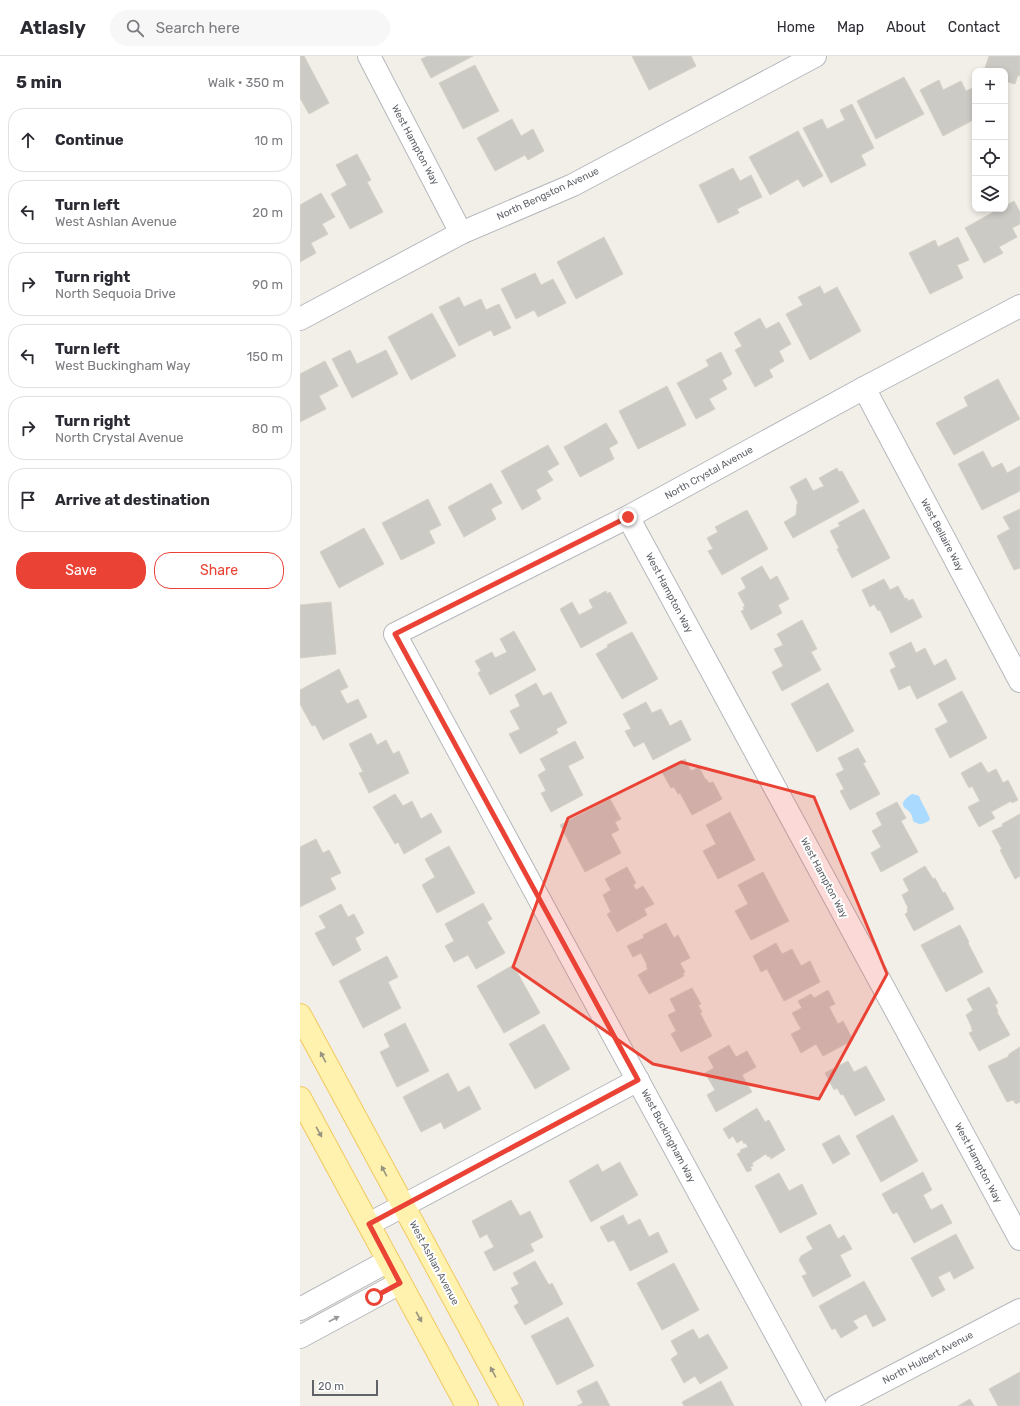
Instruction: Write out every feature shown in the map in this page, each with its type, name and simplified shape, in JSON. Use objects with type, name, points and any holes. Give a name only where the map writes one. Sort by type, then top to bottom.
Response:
[{"type":"main road","name":"West Ashlan Avenue","points":[[300,1015],[512,1406]]},
{"type":"main road","points":[[300,1098],[467,1406]]},
{"type":"street","name":"West Hampton Way","points":[[369,56],[461,233]]},
{"type":"street","name":"North Bengston Avenue","points":[[300,319],[461,233],[573,185],[815,56]]},
{"type":"street","name":"North Crystal Avenue","points":[[395,634],[628,517],[864,388],[1020,306]]},
{"type":"street","name":"West Bellaire Way","points":[[864,388],[1020,681]]},
{"type":"street","name":"West Hampton Way","points":[[628,517],[1020,1240]]},
{"type":"street","name":"West Buckingham Way","points":[[395,634],[814,1406]]},
{"type":"street","points":[[369,1224],[638,1080]]},
{"type":"street","points":[[300,1309],[388,1260]]},
{"type":"street","points":[[300,1337],[400,1283]]},
{"type":"street","name":"North Hulbert Avenue","points":[[836,1406],[1020,1310]]},
{"type":"highlighted area","points":[[681,762],[814,797],[887,974],[819,1099],[653,1064],[513,967],[568,818]]},
{"type":"water","points":[[913,794],[919,796],[930,820],[920,824],[913,821],[910,812],[903,805],[906,798]]},
{"type":"building","points":[[300,56],[304,56],[329,103],[309,114],[300,98]]},
{"type":"building","points":[[428,56],[473,56],[431,78],[421,59]]},
{"type":"building","points":[[632,56],[691,56],[696,66],[649,90]]},
{"type":"building","points":[[989,56],[1020,56],[1020,76],[1018,75],[1015,84],[1008,82],[1008,68],[985,68]]},
{"type":"building","points":[[475,65],[499,111],[463,129],[439,83]]},
{"type":"building","points":[[904,77],[924,114],[876,139],[857,101]]},
{"type":"building","points":[[939,80],[943,90],[961,81],[966,91],[972,88],[972,121],[943,136],[920,90]]},
{"type":"building","points":[[852,104],[874,148],[861,155],[866,165],[831,183],[803,128],[822,119],[827,129],[845,120],[840,110]]},
{"type":"building","points":[[512,119],[521,136],[533,129],[544,151],[528,160],[525,155],[495,171],[477,138]]},
{"type":"building","points":[[798,131],[823,176],[803,187],[798,179],[770,195],[749,157]]},
{"type":"building","points":[[357,154],[371,180],[367,182],[383,212],[350,229],[331,194],[347,185],[336,165]]},
{"type":"building","points":[[733,168],[740,181],[751,175],[762,197],[737,209],[739,213],[718,223],[699,185]]},
{"type":"building","points":[[321,193],[335,217],[322,224],[328,234],[311,243],[316,253],[300,262],[300,205]]},
{"type":"building","points":[[1014,201],[1020,212],[1020,224],[1012,228],[1017,237],[999,247],[1003,253],[984,263],[965,228],[994,212],[1008,212],[1008,204]]},
{"type":"building","points":[[604,237],[623,274],[576,299],[557,262]]},
{"type":"building","points":[[958,237],[969,260],[957,265],[963,278],[930,294],[909,253],[935,240],[938,247]]},
{"type":"building","points":[[535,273],[541,285],[553,279],[566,303],[538,317],[534,310],[516,319],[501,289]]},
{"type":"building","points":[[820,286],[824,294],[837,287],[861,331],[810,360],[786,314],[803,305],[798,297]]},
{"type":"building","points":[[459,297],[464,307],[481,299],[486,310],[499,304],[511,328],[494,336],[491,330],[459,346],[439,307]]},
{"type":"building","points":[[432,313],[456,356],[411,380],[388,337]]},
{"type":"building","points":[[760,318],[766,329],[779,322],[791,344],[779,351],[784,361],[769,370],[773,377],[755,387],[735,350],[742,346],[734,333]]},
{"type":"building","points":[[350,350],[357,364],[386,350],[398,374],[352,398],[332,359]]},
{"type":"building","points":[[721,352],[732,374],[722,380],[727,389],[709,399],[715,409],[696,419],[677,383],[709,366],[706,360]]},
{"type":"building","points":[[325,361],[338,386],[319,396],[326,409],[300,422],[300,374]]},
{"type":"building","points":[[998,379],[1020,419],[954,455],[936,423],[968,406],[964,397]]},
{"type":"building","points":[[667,386],[686,425],[638,449],[619,411]]},
{"type":"building","points":[[606,423],[618,443],[609,448],[614,459],[580,477],[564,447]]},
{"type":"building","points":[[548,445],[559,464],[547,471],[553,480],[536,490],[541,499],[522,510],[501,471]]},
{"type":"building","points":[[983,451],[992,468],[1002,463],[1007,473],[1020,466],[1020,491],[982,510],[958,464]]},
{"type":"building","points":[[837,468],[839,472],[842,471],[859,502],[793,538],[784,522],[796,515],[798,503],[790,487],[806,478],[813,491],[824,486],[819,478]]},
{"type":"building","points":[[491,483],[502,503],[491,509],[496,519],[464,537],[448,507]]},
{"type":"building","points":[[428,499],[441,525],[429,531],[435,543],[401,560],[382,523]]},
{"type":"building","points":[[864,509],[890,558],[852,578],[837,549],[839,548],[830,531],[840,526],[838,523]]},
{"type":"building","points":[[1020,509],[1020,568],[1014,570],[997,536],[1010,529],[1003,517]]},
{"type":"building","points":[[747,510],[768,549],[722,575],[708,551],[713,549],[707,538],[718,532],[715,527]]},
{"type":"building","points":[[364,528],[384,564],[339,588],[320,552]]},
{"type":"building","points":[[762,566],[770,580],[777,576],[789,599],[778,605],[782,613],[751,630],[741,611],[744,610],[743,607],[745,606],[738,593],[746,588],[741,578]]},
{"type":"building","points":[[884,579],[890,590],[898,586],[905,599],[907,598],[908,601],[913,599],[922,617],[891,633],[880,610],[878,611],[874,604],[870,607],[862,590]]},
{"type":"building","points":[[606,591],[607,594],[610,592],[627,623],[581,648],[560,609],[572,602],[579,615],[593,608],[589,600]]},
{"type":"building","points":[[331,602],[336,654],[300,658],[300,605]]},
{"type":"building","points":[[802,620],[817,649],[811,652],[821,670],[782,691],[772,672],[783,666],[774,649],[783,645],[777,634]]},
{"type":"building","points":[[514,631],[536,670],[490,695],[478,673],[481,671],[475,661],[492,652],[495,658],[507,652],[500,639]]},
{"type":"building","points":[[632,632],[658,679],[622,699],[596,654],[608,647],[607,645]]},
{"type":"building","points":[[911,642],[916,653],[925,648],[934,666],[946,659],[956,679],[917,699],[910,685],[899,690],[890,670],[896,667],[889,653]]},
{"type":"building","points":[[339,669],[348,687],[340,691],[347,704],[358,699],[367,717],[323,740],[315,725],[312,726],[300,704],[300,690]]},
{"type":"building","points":[[536,683],[543,696],[551,692],[567,723],[556,729],[558,733],[520,754],[509,734],[520,729],[510,711],[520,706],[515,695]]},
{"type":"building","points":[[828,683],[854,731],[817,752],[791,704]]},
{"type":"building","points":[[962,691],[987,738],[950,758],[935,729],[948,722],[938,704]]},
{"type":"building","points":[[646,702],[652,713],[661,709],[670,726],[681,720],[691,740],[653,760],[644,742],[634,747],[625,731],[631,729],[623,714]]},
{"type":"building","points":[[371,733],[377,745],[386,740],[393,754],[399,751],[409,773],[369,793],[359,773],[363,772],[349,744]]},
{"type":"building","points":[[575,741],[584,758],[568,766],[583,795],[551,812],[541,793],[546,791],[538,775],[546,770],[540,759]]},
{"type":"building","points":[[858,748],[866,762],[863,763],[880,794],[850,810],[840,791],[844,789],[836,774],[844,770],[838,758]]},
{"type":"building","points":[[685,759],[691,771],[699,767],[705,779],[709,783],[713,782],[722,799],[692,815],[680,793],[678,794],[674,787],[671,788],[662,772]]},
{"type":"building","points":[[981,762],[988,773],[996,769],[1003,783],[1008,780],[1018,800],[1012,803],[1011,801],[991,812],[995,818],[979,827],[968,807],[980,801],[972,786],[969,788],[961,773]]},
{"type":"building","points":[[395,794],[403,806],[412,801],[421,819],[431,813],[442,832],[404,854],[398,842],[395,844],[373,807]]},
{"type":"building","points":[[610,799],[621,819],[615,822],[619,830],[611,834],[621,853],[585,872],[560,825]]},
{"type":"building","points":[[897,802],[906,818],[901,821],[918,852],[881,872],[871,853],[881,847],[872,831],[882,825],[876,813]]},
{"type":"building","points":[[730,812],[755,860],[718,879],[703,851],[716,844],[706,825]]},
{"type":"building","points":[[1020,814],[1020,876],[1015,879],[1000,850],[1002,849],[992,831],[1003,826],[1002,824]]},
{"type":"building","points":[[316,839],[323,853],[329,850],[341,873],[330,878],[336,889],[300,907],[300,847]]},
{"type":"building","points":[[449,846],[475,893],[437,913],[422,885],[435,877],[425,859]]},
{"type":"building","points":[[925,866],[933,879],[935,878],[943,893],[945,892],[954,909],[914,931],[905,914],[908,912],[908,908],[902,895],[909,891],[903,879]]},
{"type":"building","points":[[627,867],[636,883],[633,885],[636,890],[643,886],[654,904],[644,909],[647,915],[617,932],[607,914],[611,912],[603,895],[611,890],[605,879]]},
{"type":"building","points":[[763,872],[789,921],[751,940],[735,911],[748,904],[738,885]]},
{"type":"building","points":[[483,903],[492,919],[487,922],[505,953],[476,969],[468,955],[454,962],[445,946],[454,941],[445,924]]},
{"type":"building","points":[[341,904],[348,917],[354,914],[364,933],[355,938],[361,950],[333,966],[315,933],[326,928],[319,916]]},
{"type":"building","points":[[666,923],[674,938],[678,935],[690,958],[680,963],[685,972],[683,973],[684,976],[649,994],[638,975],[648,969],[646,966],[647,965],[641,953],[633,957],[627,946],[644,938],[643,935]]},
{"type":"building","points":[[960,925],[983,972],[946,992],[921,945]]},
{"type":"building","points":[[776,943],[782,954],[792,949],[801,966],[810,961],[820,982],[784,1001],[767,969],[761,972],[753,956]]},
{"type":"building","points":[[387,956],[398,977],[388,982],[401,1008],[363,1028],[339,981]]},
{"type":"building","points":[[513,965],[540,1013],[504,1033],[477,986]]},
{"type":"building","points":[[989,987],[998,1003],[995,1005],[998,1011],[997,1012],[1010,1035],[979,1051],[969,1033],[973,1031],[966,1015],[973,1010],[967,999]]},
{"type":"building","points":[[692,988],[701,1004],[698,1005],[702,1012],[700,1013],[712,1036],[681,1052],[671,1034],[676,1031],[668,1015],[676,1011],[670,999]]},
{"type":"building","points":[[828,990],[835,1004],[829,1007],[838,1024],[843,1021],[853,1040],[823,1056],[816,1044],[801,1053],[791,1034],[801,1029],[792,1013],[802,1008],[798,1001],[811,994],[814,998]]},
{"type":"building","points":[[405,1023],[429,1071],[397,1087],[380,1052],[390,1047],[384,1034]]},
{"type":"building","points":[[544,1024],[570,1069],[535,1089],[509,1044]]},
{"type":"building","points":[[729,1045],[736,1057],[747,1051],[756,1067],[742,1075],[752,1092],[716,1112],[707,1095],[715,1090],[705,1073],[714,1068],[708,1057]]},
{"type":"building","points":[[1020,1047],[1020,1102],[1016,1104],[1013,1100],[1007,1102],[988,1066],[1008,1057],[1009,1054]]},
{"type":"building","points":[[848,1061],[854,1072],[866,1066],[885,1100],[855,1116],[843,1094],[841,1095],[837,1088],[834,1090],[825,1073]]},
{"type":"building","points":[[448,1073],[458,1092],[469,1086],[481,1109],[444,1129],[441,1122],[421,1132],[403,1097]]},
{"type":"building","points":[[757,1108],[765,1122],[769,1120],[785,1150],[771,1159],[770,1156],[768,1157],[766,1154],[752,1163],[753,1166],[750,1167],[752,1170],[747,1172],[737,1154],[741,1152],[740,1150],[748,1147],[742,1140],[737,1143],[733,1136],[729,1139],[723,1129]]},
{"type":"building","points":[[893,1115],[918,1161],[881,1182],[856,1136]]},
{"type":"building","points":[[839,1135],[850,1154],[833,1164],[822,1144]]},
{"type":"building","points":[[620,1162],[638,1195],[591,1222],[569,1181],[598,1164],[602,1172]]},
{"type":"building","points":[[923,1172],[932,1190],[923,1195],[931,1210],[942,1204],[952,1223],[914,1243],[897,1212],[893,1214],[882,1194]]},
{"type":"building","points":[[779,1173],[789,1191],[802,1184],[817,1214],[780,1233],[755,1186]]},
{"type":"building","points":[[511,1200],[520,1216],[530,1211],[543,1237],[530,1244],[534,1251],[494,1271],[484,1252],[494,1247],[487,1234],[480,1238],[472,1221]]},
{"type":"building","points":[[623,1215],[628,1225],[640,1219],[649,1237],[658,1232],[668,1252],[630,1271],[614,1240],[608,1242],[600,1227]]},
{"type":"building","points":[[830,1224],[838,1239],[844,1235],[852,1249],[840,1255],[851,1276],[813,1297],[802,1276],[807,1274],[799,1260],[801,1256],[813,1249],[806,1237]]},
{"type":"building","points":[[956,1234],[974,1268],[954,1279],[950,1271],[938,1277],[945,1290],[932,1297],[911,1258]]},
{"type":"building","points":[[535,1261],[549,1285],[552,1283],[563,1304],[525,1325],[514,1306],[519,1303],[511,1288],[519,1284],[513,1273]]},
{"type":"building","points":[[674,1263],[699,1310],[662,1330],[637,1283]]},
{"type":"building","points":[[864,1281],[886,1320],[873,1327],[866,1314],[853,1321],[858,1328],[841,1338],[835,1328],[832,1330],[819,1306]]},
{"type":"building","points":[[568,1317],[594,1366],[557,1385],[531,1336]]},
{"type":"building","points":[[693,1329],[699,1339],[708,1334],[728,1368],[700,1384],[695,1376],[684,1383],[671,1359],[678,1354],[671,1341]]},
{"type":"building","points":[[1020,1372],[1020,1406],[998,1406],[989,1389]]},
{"type":"building","points":[[597,1381],[610,1406],[577,1406],[583,1403],[577,1391]]},
{"type":"building","points":[[721,1381],[734,1406],[684,1406],[682,1402]]},
{"type":"building","points":[[970,1399],[974,1406],[958,1406]]},
{"type":"route","points":[[374,1297],[400,1283],[369,1224],[638,1080],[395,634],[628,517]]}]
